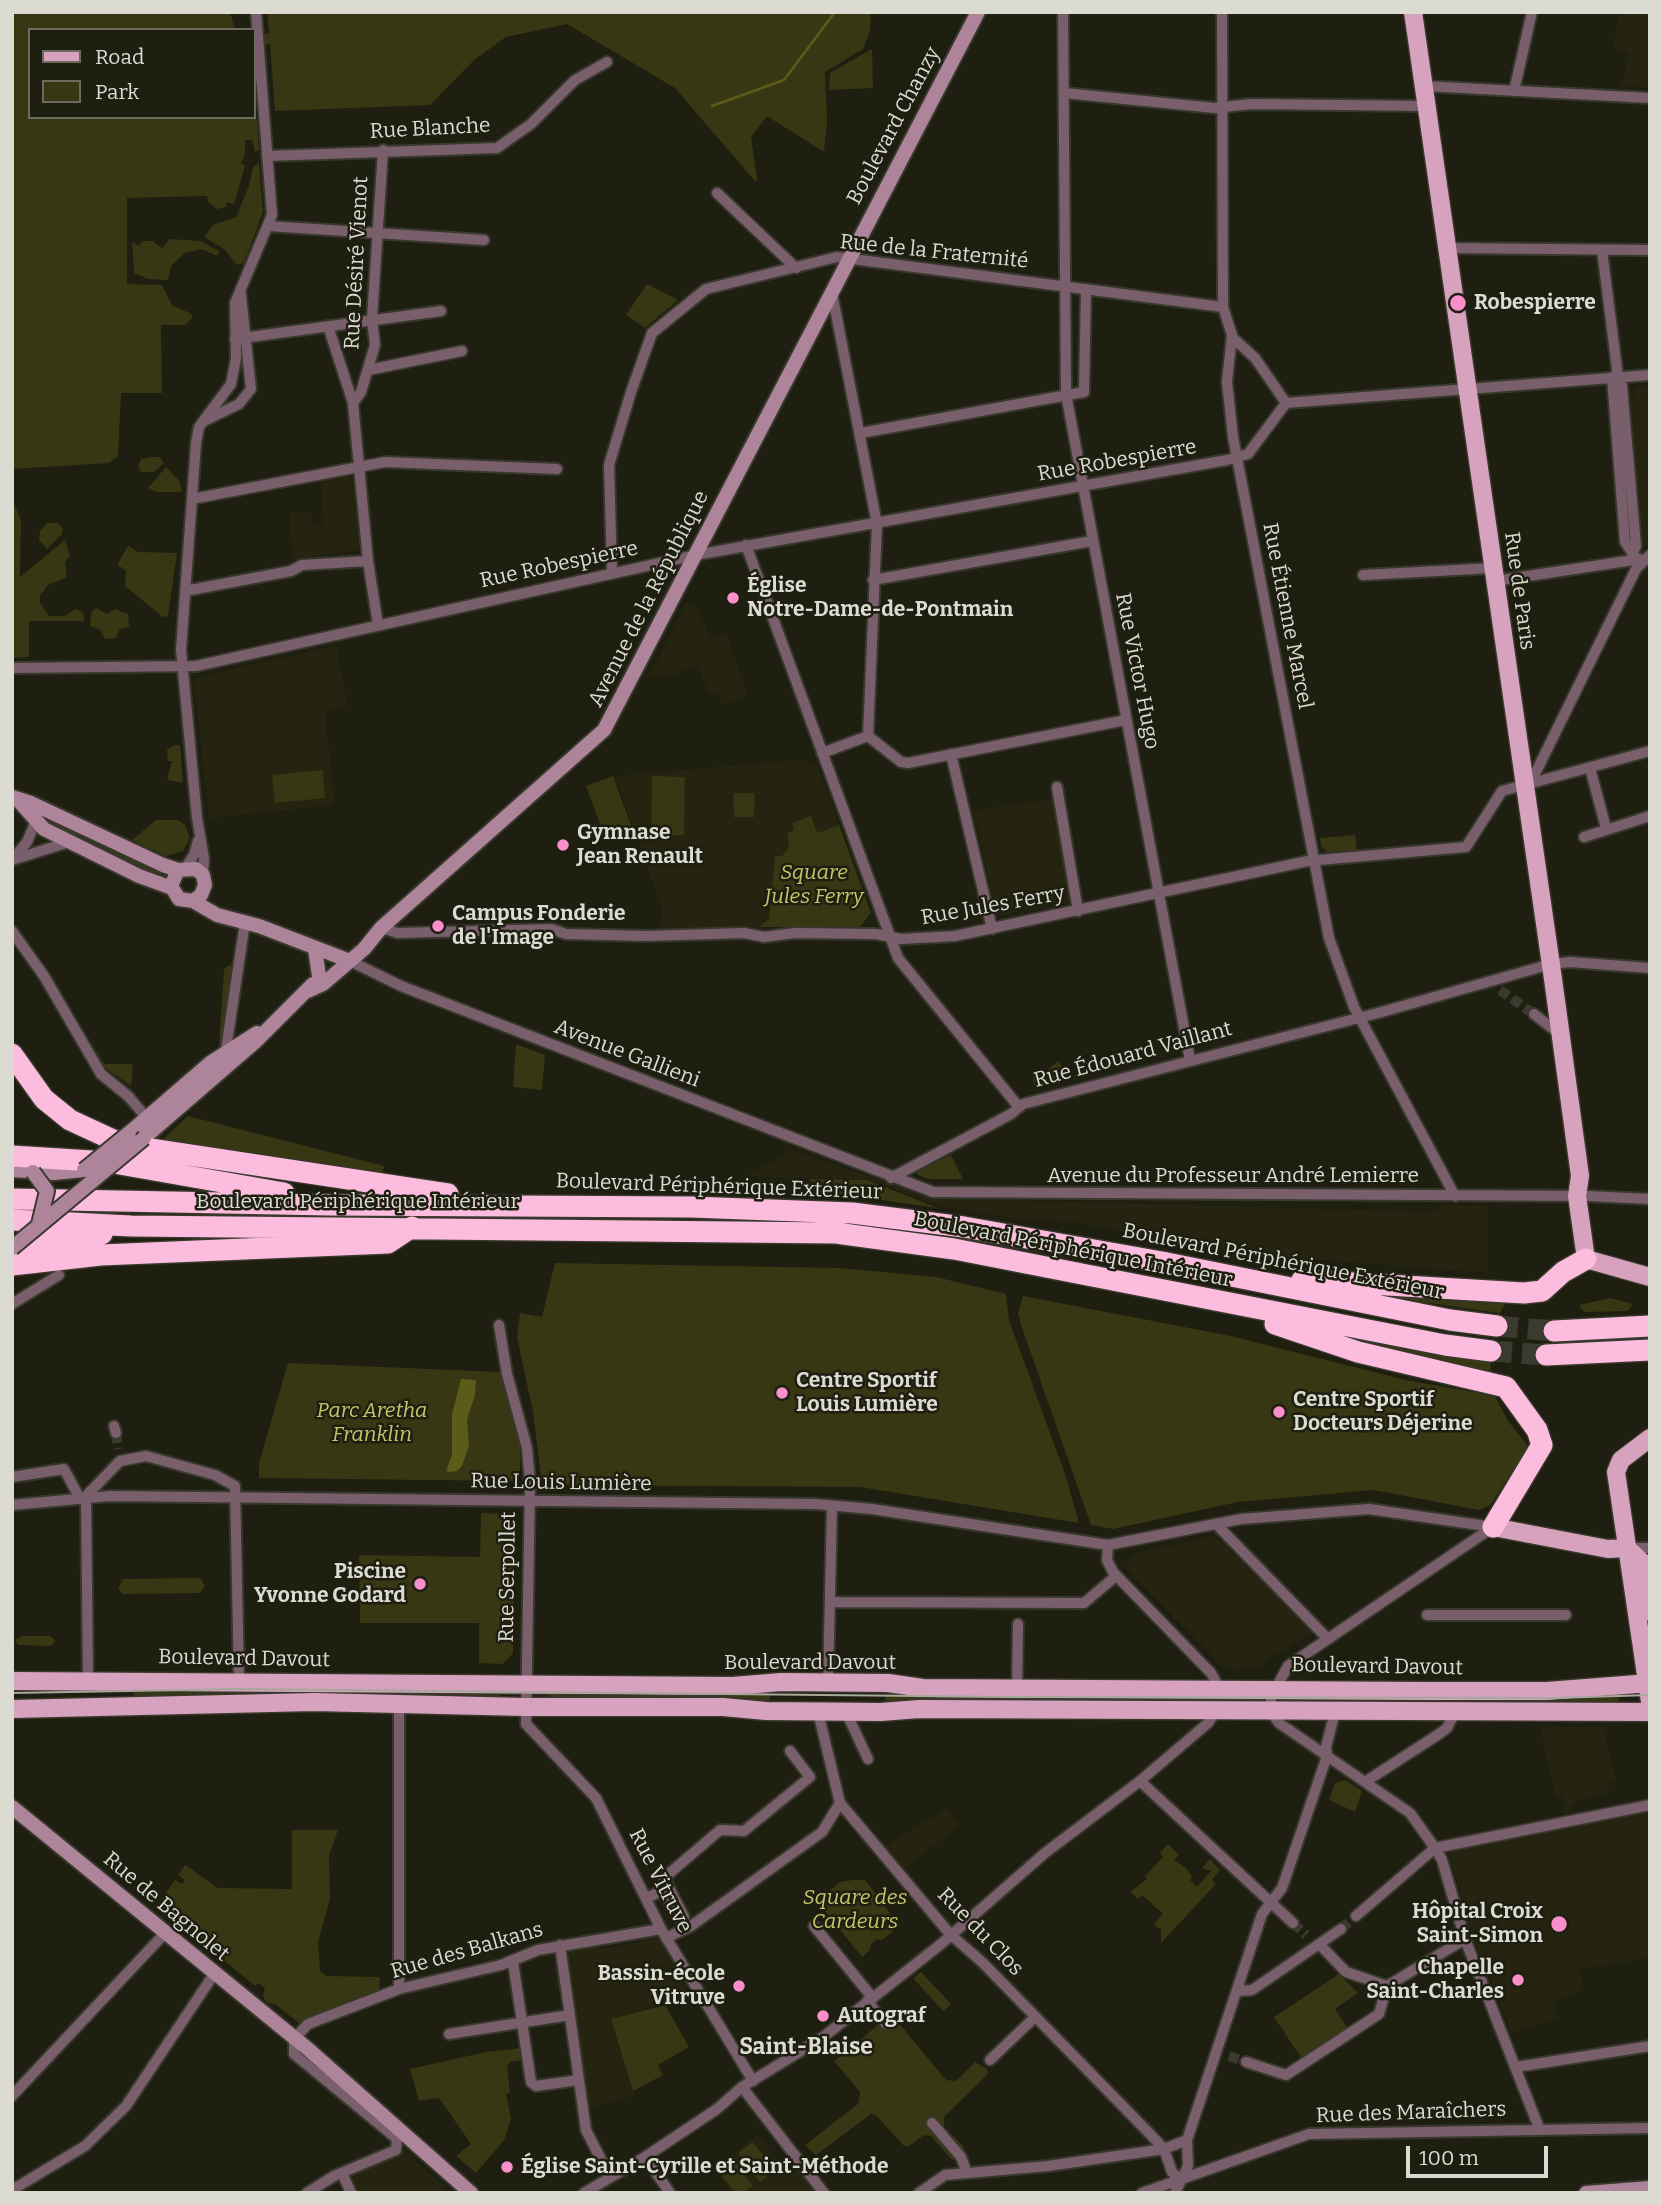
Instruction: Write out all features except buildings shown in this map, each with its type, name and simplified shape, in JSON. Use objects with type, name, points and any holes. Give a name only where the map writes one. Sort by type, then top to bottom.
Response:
[{"type":"highway","points":[[12,1054],[44,1099],[70,1120],[124,1145],[274,1170],[438,1192],[491,1203]]},
{"type":"highway","points":[[12,1156],[108,1162],[297,1194],[330,1205]]},
{"type":"highway","name":"Boulevard Périphérique Extérieur","points":[[12,1199],[330,1205],[491,1203],[852,1213],[964,1227],[1162,1262],[1437,1317],[1497,1326]]},
{"type":"highway","name":"Boulevard Périphérique Intérieur","points":[[12,1220],[131,1226],[836,1233],[954,1249],[1197,1298],[1445,1345],[1491,1351]]},
{"type":"highway","points":[[12,1247],[99,1235],[131,1226]]},
{"type":"highway","points":[[12,1265],[101,1255],[388,1243],[412,1227]]},
{"type":"highway","points":[[1162,1262],[1290,1279],[1524,1293],[1542,1291],[1563,1272],[1595,1262]]},
{"type":"highway","points":[[1197,1298],[1358,1352],[1506,1387],[1537,1430],[1542,1445],[1541,1452],[1493,1527]]},
{"type":"highway","points":[[1554,1331],[1650,1326]]},
{"type":"highway","points":[[1546,1355],[1650,1350]]},
{"type":"main road","name":"Boulevard Chanzy","points":[[849,259],[978,12]]},
{"type":"main road","name":"Rue de Paris","points":[[1413,12],[1527,783],[1580,1176],[1595,1262]]},
{"type":"main road","name":"Avenue de la République","points":[[12,1170],[75,1173],[84,1170],[228,1050],[264,1030],[308,992],[323,984],[363,937],[381,928],[604,730],[849,259]]},
{"type":"main road","points":[[15,799],[35,823],[139,877],[172,888]]},
{"type":"main road","points":[[15,799],[31,803],[182,869],[196,869],[203,875],[198,897]]},
{"type":"main road","points":[[182,869],[172,879],[172,888],[179,899],[198,897]]},
{"type":"main road","points":[[198,897],[209,911],[345,959]]},
{"type":"main road","points":[[315,949],[319,976]]},
{"type":"main road","name":"Avenue de la République","points":[[308,992],[319,976],[345,959]]},
{"type":"main road","name":"Avenue de la République","points":[[12,1247],[146,1136],[255,1042],[264,1030]]},
{"type":"main road","points":[[33,1172],[47,1191],[45,1207],[37,1228]]},
{"type":"main road","points":[[1595,1262],[1626,1268],[1650,1277]]},
{"type":"main road","points":[[1650,1438],[1621,1460],[1616,1472],[1650,1702]]},
{"type":"main road","points":[[1493,1527],[1608,1549],[1627,1548],[1643,1563],[1650,1612]]},
{"type":"main road","name":"Boulevard Davout","points":[[12,1681],[239,1680],[456,1685],[526,1683],[733,1686],[773,1682],[828,1682],[1017,1690],[1276,1688],[1547,1691],[1648,1683]]},
{"type":"main road","name":"Boulevard Davout","points":[[12,1709],[399,1703],[525,1707],[723,1707],[818,1712],[1017,1709],[1335,1713],[1456,1710],[1650,1712]]},
{"type":"main road","name":"Rue de Bagnolet","points":[[13,1807],[294,2039],[471,2193]]},
{"type":"main road","points":[[1587,2193],[1650,2188]]},
{"type":"street","points":[[203,875],[204,859],[199,835],[181,650],[196,443],[203,422],[231,384],[240,338],[241,295],[272,215],[256,12]]},
{"type":"street","name":"Rue Victor Hugo","points":[[1063,12],[1066,394],[1190,1060]]},
{"type":"street","name":"Rue Étienne Marcel","points":[[1222,12],[1223,307],[1233,338],[1227,382],[1237,458],[1329,938],[1360,1016],[1455,1196]]},
{"type":"street","points":[[1514,90],[1532,12]]},
{"type":"street","name":"Rue Blanche","points":[[267,156],[497,148],[531,124],[575,80],[607,62]]},
{"type":"street","points":[[1424,86],[1650,98]]},
{"type":"street","points":[[1064,93],[1222,107],[1251,104],[1427,106]]},
{"type":"street","name":"Rue Désiré Vienot","points":[[378,625],[368,561],[354,403],[361,392],[375,345],[372,319],[375,233],[383,150]]},
{"type":"street","points":[[717,193],[796,268]]},
{"type":"street","points":[[268,226],[484,240]]},
{"type":"street","points":[[1446,248],[1650,250]]},
{"type":"street","points":[[1602,250],[1625,542],[1640,557]]},
{"type":"street","name":"Rue de la Fraternité","points":[[612,572],[609,465],[652,333],[706,289],[837,257],[1223,307]]},
{"type":"street","points":[[861,433],[1084,391],[1086,289]]},
{"type":"street","points":[[832,293],[877,524],[868,736]]},
{"type":"street","points":[[240,338],[441,311]]},
{"type":"street","points":[[328,326],[354,403]]},
{"type":"street","points":[[203,422],[247,397],[251,389],[240,338]]},
{"type":"street","points":[[1233,338],[1255,358],[1286,402]]},
{"type":"street","points":[[368,370],[462,351]]},
{"type":"street","points":[[1237,458],[1248,454],[1286,402],[1650,375]]},
{"type":"street","name":"Rue Robespierre","points":[[12,667],[183,667],[746,545],[877,524],[1237,458]]},
{"type":"street","points":[[192,499],[384,462],[556,469]]},
{"type":"street","points":[[873,580],[1093,541]]},
{"type":"street","points":[[746,545],[888,937],[916,983],[1018,1106]]},
{"type":"street","points":[[1363,576],[1494,574],[1640,557]]},
{"type":"street","points":[[1527,783],[1640,557]]},
{"type":"street","points":[[185,591],[291,571],[302,565],[368,561]]},
{"type":"street","points":[[868,736],[901,762],[1126,720]]},
{"type":"street","points":[[822,752],[868,736]]},
{"type":"street","points":[[1527,783],[1650,751]]},
{"type":"street","points":[[951,754],[992,929]]},
{"type":"street","points":[[1590,768],[1606,828]]},
{"type":"street","name":"Rue Jules Ferry","points":[[381,928],[398,933],[551,929],[566,934],[744,933],[764,937],[795,933],[849,933],[901,939],[955,936],[1315,860],[1465,847],[1499,793],[1527,783]]},
{"type":"street","points":[[1057,788],[1078,911]]},
{"type":"street","points":[[1584,837],[1650,816]]},
{"type":"street","points":[[12,859],[27,842],[35,823]]},
{"type":"street","points":[[182,869],[194,855],[199,835]]},
{"type":"street","points":[[12,859],[69,842]]},
{"type":"street","points":[[217,1074],[228,1050],[238,920]]},
{"type":"street","points":[[12,931],[44,976],[55,1000],[101,1074],[128,1096],[146,1117],[146,1136]]},
{"type":"street","name":"Avenue Gallieni","points":[[345,959],[401,986],[891,1178]]},
{"type":"street","name":"Rue Édouard Vaillant","points":[[891,1178],[1011,1114],[1018,1106],[1488,983],[1551,964],[1570,962],[1650,968]]},
{"type":"street","points":[[1488,983],[1500,990]]},
{"type":"street","points":[[1534,1014],[1561,1035]]},
{"type":"street","name":"Avenue du Professeur André Lemierre","points":[[891,1178],[933,1192],[1583,1196],[1650,1199]]},
{"type":"street","points":[[12,1304],[59,1275]]},
{"type":"street","name":"Rue Serpollet","points":[[499,1325],[507,1374],[527,1448],[525,1707]]},
{"type":"street","points":[[83,1497],[119,1455],[146,1456],[215,1475],[235,1486],[239,1680]]},
{"type":"street","points":[[12,1477],[64,1469],[83,1497],[88,1680]]},
{"type":"street","name":"Rue Louis Lumière","points":[[12,1505],[83,1497],[236,1496],[832,1506],[872,1508],[1108,1545],[1241,1519],[1369,1509],[1493,1527]]},
{"type":"street","points":[[828,1682],[832,1506]]},
{"type":"street","points":[[1216,1524],[1328,1639]]},
{"type":"street","points":[[1493,1527],[1288,1666],[1276,1688],[1284,1694],[1278,1712],[1279,1723],[1410,1813],[1435,1848],[1442,1860],[1465,1939],[1538,2128]]},
{"type":"street","points":[[1108,1545],[1107,1560],[1116,1576],[1211,1673],[1219,1688]]},
{"type":"street","points":[[1627,1548],[1650,1548]]},
{"type":"street","points":[[830,1602],[1084,1604],[1116,1576]]},
{"type":"street","points":[[1427,1615],[1566,1615]]},
{"type":"street","points":[[1017,1690],[1018,1624]]},
{"type":"street","points":[[399,1703],[399,1989]]},
{"type":"street","name":"Rue Vitruve","points":[[525,1707],[526,1724],[596,1798],[664,1933],[753,2081]]},
{"type":"street","points":[[1365,1782],[1447,1728],[1456,1710]]},
{"type":"street","name":"Rue du Clos","points":[[818,1712],[841,1803],[950,1934],[1164,2149],[1172,2172],[1180,2179]]},
{"type":"street","points":[[846,1712],[868,1759]]},
{"type":"street","points":[[584,2193],[645,2157],[717,2109],[742,2087],[822,2038],[1045,1853],[1140,1781],[1208,1723],[1215,1712]]},
{"type":"street","points":[[1175,2193],[1188,2166],[1187,2140],[1262,1914],[1282,1888],[1327,1756],[1326,1747],[1335,1713]]},
{"type":"street","points":[[647,1898],[663,1890],[679,1918],[684,1917],[664,1878],[720,1830],[744,1831],[810,1777],[790,1751]]},
{"type":"street","points":[[1140,1781],[1293,1923]]},
{"type":"street","name":"Rue des Balkans","points":[[294,2039],[308,2024],[399,1989],[513,1962],[538,1950],[560,1945],[664,1933],[691,1926],[822,1832],[841,1803]]},
{"type":"street","points":[[1356,1916],[1435,1848],[1650,1805]]},
{"type":"street","points":[[814,1926],[886,2024]]},
{"type":"street","points":[[1238,1991],[1252,1990],[1341,1929]]},
{"type":"street","points":[[12,2096],[164,1933]]},
{"type":"street","points":[[1245,2062],[1286,2076],[1379,2014],[1387,1986],[1465,1939]]},
{"type":"street","points":[[560,1945],[586,2130],[610,2177]]},
{"type":"street","points":[[1318,1947],[1346,1972],[1387,1986]]},
{"type":"street","points":[[513,1962],[531,2082],[536,2086],[579,2080]]},
{"type":"street","points":[[12,2190],[29,2188],[85,2146],[126,2106],[214,1974]]},
{"type":"street","points":[[449,2034],[570,2015]]},
{"type":"street","points":[[990,2060],[1035,2017]]},
{"type":"street","name":"Rue de Bagnolet","points":[[294,2039],[295,2054],[397,2139],[396,2150],[342,2173]]},
{"type":"street","points":[[1516,2067],[1650,2046]]},
{"type":"street","points":[[1216,2052],[1229,2056]]},
{"type":"street","points":[[742,2087],[824,2193]]},
{"type":"street","points":[[932,2123],[961,2157],[967,2173]]},
{"type":"street","name":"Rue des Maraîchers","points":[[1142,2193],[1309,2134],[1650,2128]]},
{"type":"street","points":[[919,2193],[945,2175],[1164,2149],[1187,2140]]},
{"type":"street","points":[[645,2157],[670,2193]]},
{"type":"street","points":[[307,2193],[342,2173],[351,2193]]},
{"type":"shaded area","points":[[1620,12],[1650,12],[1650,88],[1621,86],[1629,52],[1612,49]]},
{"type":"shaded area","points":[[1650,385],[1650,546],[1647,547],[1641,543],[1629,399],[1635,399],[1634,387]]},
{"type":"shaded area","points":[[347,476],[352,479],[360,550],[292,559],[289,513],[311,512],[313,527],[324,526],[320,482]]},
{"type":"shaded area","points":[[687,601],[698,607],[710,638],[726,633],[748,696],[722,705],[717,693],[709,695],[698,666],[682,669],[679,674],[649,676]]},
{"type":"shaded area","points":[[336,645],[348,706],[325,712],[335,805],[209,818],[194,683],[199,677]]},
{"type":"shaded area","points":[[808,759],[811,765],[817,764],[839,825],[817,833],[795,830],[787,833],[789,847],[782,856],[775,856],[769,919],[765,924],[759,927],[660,928],[662,909],[615,776]]},
{"type":"shaded area","points":[[1057,798],[1074,900],[997,916],[973,810]]},
{"type":"shaded area","points":[[792,1150],[935,1198],[1438,1212],[1439,1205],[1488,1206],[1488,1273],[1246,1254],[1067,1221],[1022,1220],[942,1207],[867,1179],[745,1177]]},
{"type":"shaded area","points":[[461,1379],[476,1380],[475,1395],[467,1420],[469,1445],[462,1466],[457,1471],[449,1472],[446,1471],[452,1455],[452,1414]]},
{"type":"shaded area","points":[[1216,1536],[1312,1632],[1256,1668],[1232,1669],[1220,1664],[1125,1568],[1130,1556],[1135,1553]]},
{"type":"shaded area","points":[[1540,1727],[1604,1727],[1616,1780],[1608,1783],[1610,1793],[1575,1801],[1575,1805],[1571,1806],[1572,1812],[1566,1814],[1561,1795],[1555,1797]]},
{"type":"shaded area","points":[[947,1808],[961,1825],[904,1869],[885,1846]]},
{"type":"shaded area","name":"Hôpital Croix Saint-Simon","points":[[1650,1811],[1650,1958],[1579,1969],[1584,1989],[1555,2002],[1557,2018],[1511,2033],[1472,1935],[1449,1854],[1451,1851]]},
{"type":"shaded area","points":[[659,1938],[691,1995],[611,2019],[634,2095],[588,2110],[567,1954],[570,1950],[623,1946]]},
{"type":"shaded area","points":[[758,2135],[779,2161],[787,2156],[816,2193],[732,2193],[713,2168]]},
{"type":"shaded area","points":[[403,2155],[410,2156],[443,2185],[444,2191],[355,2193],[349,2180],[352,2174]]},
{"type":"green space","points":[[12,12],[230,12],[234,28],[28,28],[28,119],[256,119],[259,150],[255,152],[252,140],[245,140],[245,155],[241,163],[245,166],[234,204],[227,202],[226,207],[217,209],[208,202],[207,196],[127,198],[127,284],[162,285],[172,305],[192,314],[192,318],[185,325],[161,325],[162,393],[121,393],[118,456],[109,463],[12,469]]},
{"type":"green space","points":[[267,12],[871,12],[870,31],[863,49],[825,72],[827,122],[824,152],[767,116],[751,137],[755,181],[675,88],[567,24],[506,37],[474,60],[430,105],[275,111],[270,44],[256,46],[256,36],[269,33]]},
{"type":"green space","points":[[872,49],[873,88],[829,90],[830,73]]},
{"type":"green space","points":[[259,163],[263,212],[244,263],[237,265],[224,249],[204,237],[213,225],[236,217],[249,186],[253,167]]},
{"type":"green space","points":[[170,239],[200,241],[219,251],[217,256],[202,249],[185,253],[171,266],[168,280],[148,279],[134,273],[132,242],[139,246],[143,241],[153,241],[162,248]]},
{"type":"green space","points":[[647,284],[678,300],[645,328],[626,315]]},
{"type":"green space","points":[[160,457],[164,463],[154,472],[141,472],[138,466],[141,459]]},
{"type":"green space","points":[[166,467],[180,482],[182,492],[156,492],[148,488]]},
{"type":"green space","points":[[12,499],[21,520],[20,577],[65,540],[70,555],[65,563],[67,577],[48,585],[40,596],[40,603],[49,616],[65,616],[75,609],[83,612],[84,621],[29,621],[29,657],[12,658]]},
{"type":"green space","points":[[47,523],[58,523],[63,528],[62,534],[47,549],[39,540],[40,531]]},
{"type":"green space","points":[[128,546],[138,552],[177,553],[168,616],[163,617],[125,586],[126,570],[117,565]]},
{"type":"green space","points":[[96,608],[107,614],[115,609],[128,614],[129,627],[120,629],[116,638],[105,639],[99,629],[90,626],[91,612]]},
{"type":"green space","points":[[174,745],[180,745],[183,783],[167,780],[172,761],[168,761],[167,750]]},
{"type":"green space","points":[[323,770],[325,798],[275,803],[272,775]]},
{"type":"green space","points":[[613,776],[633,831],[606,840],[586,786]]},
{"type":"green space","points":[[652,776],[685,777],[684,835],[651,835]]},
{"type":"green space","points":[[733,793],[755,793],[754,817],[734,817]]},
{"type":"green space","name":"Square Jules Ferry","points":[[811,816],[817,833],[839,825],[871,913],[860,927],[759,927],[769,919],[775,856],[782,856],[789,847],[787,833],[794,830],[792,823]]},
{"type":"green space","points":[[156,820],[178,820],[185,825],[190,838],[183,851],[166,856],[132,840]]},
{"type":"green space","points":[[52,822],[135,861],[159,868],[160,876],[153,876],[50,826]]},
{"type":"green space","points":[[1355,835],[1357,850],[1327,852],[1321,846],[1320,838]]},
{"type":"green space","points":[[229,965],[234,968],[223,1044],[219,1046],[224,969]]},
{"type":"green space","points":[[92,1042],[104,1064],[133,1064],[131,1086],[105,1068]]},
{"type":"green space","points":[[516,1044],[545,1055],[542,1090],[513,1087]]},
{"type":"green space","points":[[1058,1061],[1065,1070],[1064,1077],[1034,1084],[1033,1077],[1039,1069],[1046,1071]]},
{"type":"green space","points":[[188,1116],[384,1166],[382,1175],[160,1142]]},
{"type":"green space","points":[[951,1155],[963,1179],[928,1179],[918,1175],[917,1172]]},
{"type":"green space","points":[[808,1179],[867,1180],[938,1208],[824,1192]]},
{"type":"green space","name":"Centre Sportif Louis Lumière","points":[[555,1263],[839,1268],[936,1277],[1006,1294],[1009,1320],[1065,1474],[1079,1523],[860,1487],[553,1485],[541,1476],[533,1412],[517,1337],[520,1313],[542,1317]]},
{"type":"green space","points":[[1367,1294],[1507,1300],[1500,1313]]},
{"type":"green space","name":"Centre Sportif Docteurs Déjerine","points":[[1023,1296],[1231,1336],[1406,1380],[1495,1396],[1508,1421],[1529,1447],[1490,1505],[1479,1510],[1374,1490],[1238,1502],[1113,1529],[1091,1525],[1021,1325],[1018,1313]]},
{"type":"green space","points":[[1610,1298],[1633,1304],[1628,1311],[1584,1312],[1579,1305]]},
{"type":"green space","points":[[1338,1335],[1440,1355],[1490,1360],[1491,1374],[1405,1356]]},
{"type":"green space","name":"Parc Aretha Franklin","points":[[288,1363],[500,1372],[520,1432],[520,1472],[514,1481],[259,1478],[259,1463]]},
{"type":"green space","name":"Piscine Yvonne Godard","points":[[481,1513],[505,1514],[515,1524],[513,1653],[503,1664],[479,1663],[479,1623],[360,1623],[359,1555],[480,1557]]},
{"type":"green space","points":[[200,1578],[205,1586],[200,1593],[123,1594],[118,1588],[123,1579]]},
{"type":"green space","points":[[22,1636],[51,1636],[55,1641],[51,1646],[18,1645],[15,1640]]},
{"type":"green space","points":[[134,1684],[253,1688],[253,1697],[134,1703]]},
{"type":"green space","points":[[770,1687],[770,1707],[549,1700],[550,1690]]},
{"type":"green space","points":[[885,1687],[1190,1695],[1189,1705],[885,1708]]},
{"type":"green space","points":[[259,1688],[501,1690],[501,1699],[259,1697]]},
{"type":"green space","points":[[1618,1693],[1619,1703],[1314,1705],[1314,1696]]},
{"type":"green space","points":[[1345,1780],[1362,1791],[1355,1812],[1329,1800],[1335,1783]]},
{"type":"green space","points":[[292,1830],[338,1830],[329,1855],[330,1899],[318,1942],[320,1971],[326,1976],[380,1977],[379,1991],[299,2023],[275,2004],[266,2002],[263,1996],[265,1988],[258,1983],[255,1986],[157,1906],[175,1880],[182,1884],[185,1880],[178,1875],[185,1865],[218,1888],[292,1889]]},
{"type":"green space","points":[[1168,1844],[1179,1855],[1174,1860],[1187,1869],[1192,1877],[1190,1880],[1197,1887],[1211,1871],[1202,1868],[1210,1859],[1220,1870],[1212,1880],[1216,1884],[1161,1943],[1161,1930],[1154,1924],[1163,1914],[1142,1895],[1138,1899],[1130,1892],[1147,1879],[1145,1876],[1163,1857],[1160,1853]]},
{"type":"green space","name":"Square des Cardeurs","points":[[865,1880],[900,1926],[882,1940],[877,1939],[862,1957],[817,1901],[840,1882]]},
{"type":"green space","points":[[921,1972],[951,2004],[943,2011],[913,1978]]},
{"type":"green space","points":[[1339,1974],[1358,1993],[1335,2009],[1348,2029],[1302,2059],[1274,2017]]},
{"type":"green space","points":[[665,2005],[689,2047],[658,2065],[663,2075],[633,2091],[611,2019]]},
{"type":"green space","points":[[882,2009],[888,2016],[891,2014],[946,2080],[956,2081],[975,2062],[987,2069],[988,2074],[944,2117],[944,2127],[965,2148],[952,2160],[931,2136],[924,2135],[909,2146],[904,2146],[876,2115],[871,2114],[816,2155],[805,2145],[858,2104],[860,2092],[834,2061],[877,2026],[870,2018]]},
{"type":"green space","points":[[521,2048],[523,2060],[510,2062],[507,2067],[510,2093],[506,2094],[511,2119],[504,2140],[476,2173],[456,2156],[471,2144],[439,2098],[419,2101],[410,2069],[486,2052]]},
{"type":"green space","points":[[753,2142],[774,2170],[760,2182],[738,2153]]},
{"type":"green space","points":[[732,2158],[753,2186],[744,2193],[735,2193],[717,2169]]},
{"type":"waterway","points":[[712,106],[784,80],[835,12]]},
{"type":"tunnel","points":[[1500,990],[1534,1014]]},
{"type":"tunnel","points":[[1497,1326],[1554,1331]]},
{"type":"tunnel","points":[[1491,1351],[1546,1355]]},
{"type":"tunnel","points":[[116,1433],[118,1449]]},
{"type":"tunnel","points":[[1341,1929],[1356,1916]]},
{"type":"tunnel","points":[[1293,1923],[1306,1935]]},
{"type":"tunnel","points":[[1229,2056],[1246,2062]]},
{"type":"tram line","points":[[12,1693],[240,1689],[1017,1697],[1555,1698],[1650,1695]]},
{"type":"place","name":"Robespierre","points":[[1458,303]]},
{"type":"place","name":"Église Notre-Dame-de-Pontmain","points":[[733,598]]},
{"type":"place","name":"Gymnase Jean Renault","points":[[563,845]]},
{"type":"place","name":"Campus Fonderie de l'Image","points":[[438,926]]},
{"type":"place","name":"Centre Sportif Louis Lumière","points":[[782,1393]]},
{"type":"place","name":"Centre Sportif Docteurs Déjerine","points":[[1279,1412]]},
{"type":"place","name":"Piscine Yvonne Godard","points":[[420,1584]]},
{"type":"place","name":"Hôpital Croix Saint-Simon","points":[[1559,1924]]},
{"type":"place","name":"Chapelle Saint-Charles","points":[[1518,1980]]},
{"type":"place","name":"Bassin-école Vitruve","points":[[739,1986]]},
{"type":"place","name":"Autograf","points":[[823,2016]]},
{"type":"place","name":"Église Saint-Cyrille et Saint-Méthode","points":[[507,2167]]},
{"type":"district","name":"Saint-Blaise","points":[[806,2048]]}]
